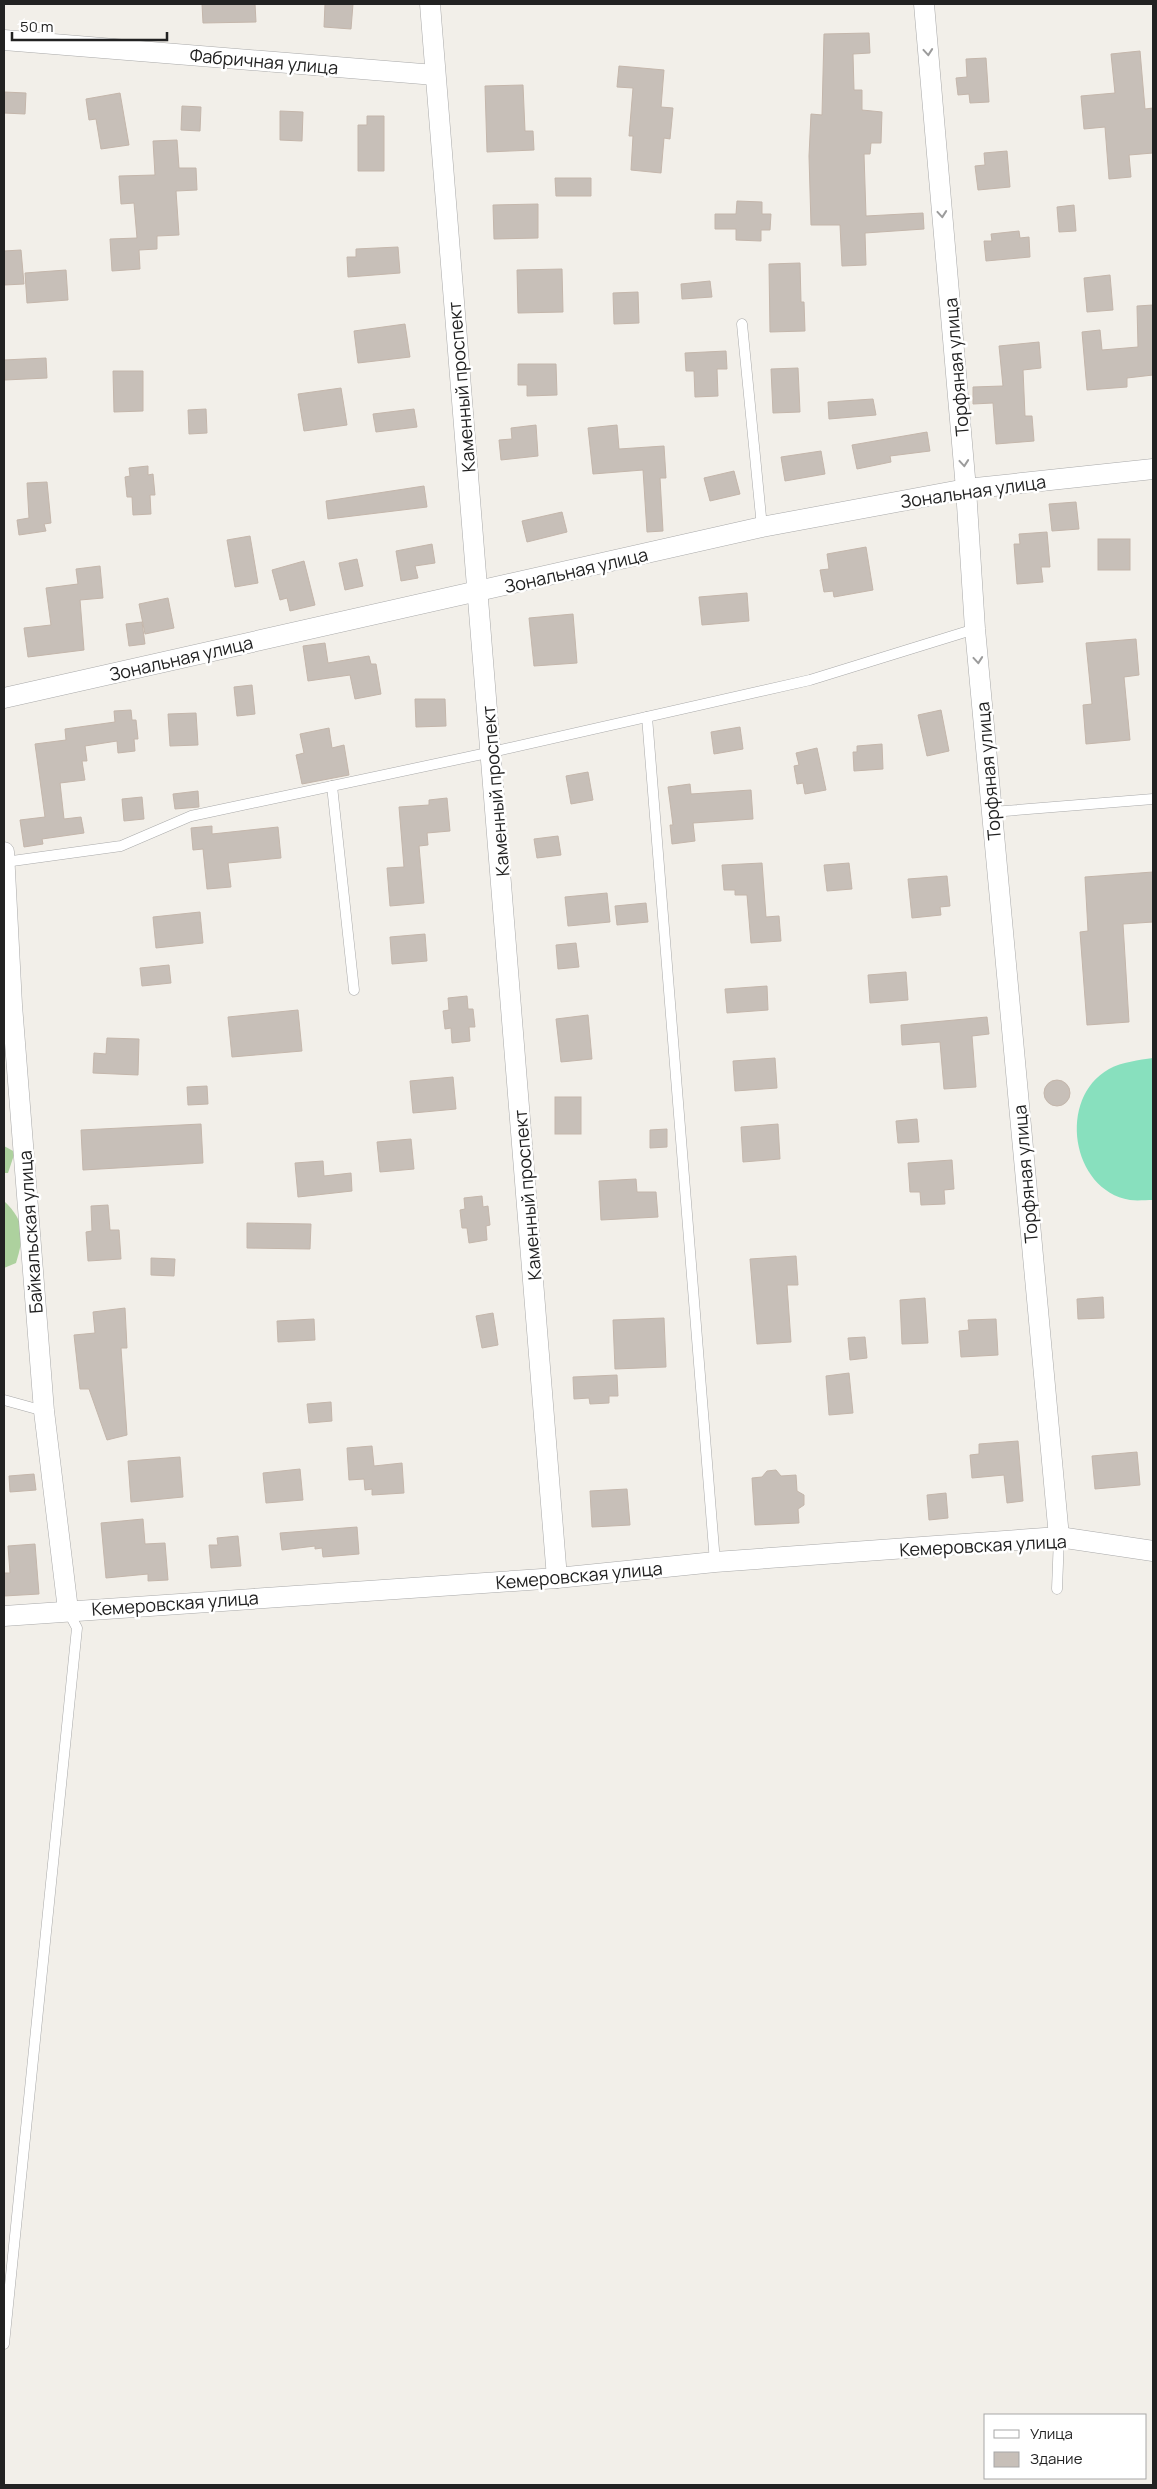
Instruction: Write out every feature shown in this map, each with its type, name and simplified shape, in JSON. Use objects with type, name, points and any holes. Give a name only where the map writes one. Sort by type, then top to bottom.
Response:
[{"type":"street","name":"Каменный проспект","points":[[430,4],[492,752],[557,1578]]},
{"type":"street","name":"Торфяная улица","points":[[924,4],[966,489],[975,629],[1058,1537]]},
{"type":"street","name":"Фабричная улица","points":[[4,40],[435,75]]},
{"type":"street","name":"Зональная улица","points":[[4,698],[762,527],[966,489],[1153,469]]},
{"type":"street","name":"Байкальская улица","points":[[4,857],[12,1005],[44,1411],[68,1610]]},
{"type":"street","name":"Кемеровская улица","points":[[4,1616],[68,1610],[557,1578],[715,1562],[1058,1537],[1153,1551]]},
{"type":"lane","points":[[742,324],[762,527]]},
{"type":"lane","points":[[4,857],[121,846],[191,816],[492,752],[810,680],[975,629]]},
{"type":"lane","points":[[647,717],[715,1562]]},
{"type":"lane","points":[[332,786],[354,990]]},
{"type":"lane","points":[[992,812],[1153,799]]},
{"type":"lane","points":[[4,1400],[44,1411]]},
{"type":"lane","points":[[1057,1588],[1058,1537]]},
{"type":"lane","points":[[4,2344],[78,1628],[68,1610]]},
{"type":"green space","points":[[1153,1058],[1153,1200],[1130,1200],[1110,1193],[1095,1179],[1084,1162],[1078,1142],[1077,1121],[1082,1100],[1093,1083],[1109,1069]]},
{"type":"green space","points":[[4,1146],[15,1152],[8,1173],[4,1173]]},
{"type":"green space","points":[[4,1201],[20,1223],[22,1237],[16,1263],[4,1268]]},
{"type":"building","points":[[202,4],[255,4],[256,22],[203,23]]},
{"type":"building","points":[[325,4],[353,4],[351,29],[324,27]]},
{"type":"building","points":[[869,33],[870,53],[853,54],[854,90],[862,90],[862,110],[882,112],[881,143],[871,143],[870,154],[864,154],[866,216],[923,213],[924,229],[865,233],[866,265],[842,266],[840,225],[811,225],[809,156],[811,114],[822,115],[824,34]]},
{"type":"building","points":[[1140,51],[1145,109],[1153,108],[1153,153],[1129,155],[1131,177],[1109,179],[1105,127],[1084,129],[1081,96],[1115,93],[1111,54]]},
{"type":"building","points":[[986,58],[989,102],[970,103],[969,94],[958,95],[956,78],[967,77],[966,59]]},
{"type":"building","points":[[619,66],[664,70],[661,107],[673,108],[670,139],[664,138],[661,173],[631,170],[633,136],[629,136],[633,88],[617,87]]},
{"type":"building","points":[[523,85],[525,131],[533,131],[534,150],[487,152],[485,86]]},
{"type":"building","points":[[4,92],[26,93],[25,114],[4,113]]},
{"type":"building","points":[[120,93],[129,145],[101,149],[96,119],[89,120],[86,99]]},
{"type":"building","points":[[182,106],[201,107],[200,131],[181,130]]},
{"type":"building","points":[[280,111],[303,112],[302,141],[280,140]]},
{"type":"building","points":[[367,116],[384,116],[384,171],[358,171],[358,125],[367,125]]},
{"type":"building","points":[[177,140],[179,168],[196,168],[197,190],[176,191],[179,235],[157,236],[157,249],[139,250],[140,269],[112,271],[110,239],[137,238],[134,203],[121,204],[119,176],[155,175],[153,141]]},
{"type":"building","points":[[1007,151],[1010,187],[978,190],[975,166],[985,165],[984,153]]},
{"type":"building","points":[[555,178],[591,178],[591,196],[556,196]]},
{"type":"building","points":[[737,201],[762,202],[762,214],[771,214],[770,230],[761,230],[761,241],[736,240],[736,229],[715,229],[715,214],[736,214]]},
{"type":"building","points":[[538,204],[538,238],[494,239],[493,205]]},
{"type":"building","points":[[1074,205],[1076,231],[1059,232],[1057,207]]},
{"type":"building","points":[[1019,231],[1020,238],[1029,237],[1030,257],[986,261],[984,241],[992,241],[991,234]]},
{"type":"building","points":[[398,247],[400,273],[348,277],[347,257],[356,257],[356,249]]},
{"type":"building","points":[[21,250],[24,284],[4,285],[4,251]]},
{"type":"building","points":[[800,263],[801,302],[804,302],[805,331],[770,332],[769,264]]},
{"type":"building","points":[[562,269],[563,312],[518,313],[517,270]]},
{"type":"building","points":[[66,270],[68,300],[27,303],[25,273]]},
{"type":"building","points":[[1110,275],[1113,310],[1087,312],[1084,278]]},
{"type":"building","points":[[710,281],[712,297],[682,299],[681,284]]},
{"type":"building","points":[[638,292],[639,323],[614,324],[613,293]]},
{"type":"building","points":[[1153,305],[1153,375],[1127,378],[1127,387],[1087,390],[1082,332],[1100,330],[1102,350],[1138,347],[1137,306]]},
{"type":"building","points":[[405,324],[410,357],[358,363],[354,331]]},
{"type":"building","points":[[1039,342],[1041,368],[1023,370],[1025,416],[1032,416],[1034,441],[996,444],[993,403],[973,404],[973,387],[1003,386],[999,346]]},
{"type":"building","points":[[726,351],[727,369],[717,369],[718,396],[695,397],[694,371],[686,371],[685,353]]},
{"type":"building","points":[[46,358],[47,378],[5,380],[4,360]]},
{"type":"building","points":[[518,364],[556,364],[557,395],[527,396],[527,385],[518,385]]},
{"type":"building","points":[[798,368],[800,412],[773,413],[771,369]]},
{"type":"building","points":[[113,371],[143,371],[143,411],[114,412]]},
{"type":"building","points":[[341,388],[347,425],[304,431],[298,394]]},
{"type":"building","points":[[873,399],[876,415],[829,419],[828,402]]},
{"type":"building","points":[[206,409],[207,433],[189,434],[188,410]]},
{"type":"building","points":[[414,409],[417,427],[376,432],[373,414]]},
{"type":"building","points":[[536,425],[538,456],[501,460],[499,440],[512,439],[511,428]]},
{"type":"building","points":[[617,425],[619,449],[664,446],[666,478],[660,478],[663,531],[647,532],[643,470],[593,474],[588,428]]},
{"type":"building","points":[[927,432],[930,451],[890,456],[891,462],[857,469],[852,445]]},
{"type":"building","points":[[821,451],[825,474],[785,481],[781,457]]},
{"type":"building","points":[[148,466],[148,475],[153,474],[155,495],[150,495],[151,514],[133,515],[132,497],[127,497],[125,477],[130,476],[129,468]]},
{"type":"building","points":[[734,471],[740,494],[710,501],[704,478]]},
{"type":"building","points":[[47,482],[51,523],[44,524],[46,531],[19,535],[17,520],[29,518],[27,483]]},
{"type":"building","points":[[424,486],[427,507],[328,519],[326,501]]},
{"type":"building","points":[[1076,502],[1079,529],[1052,531],[1049,504]]},
{"type":"building","points":[[562,512],[567,532],[527,542],[522,521]]},
{"type":"building","points":[[1047,532],[1050,567],[1041,567],[1043,582],[1017,584],[1014,544],[1020,544],[1019,534]]},
{"type":"building","points":[[250,536],[258,583],[235,587],[227,540]]},
{"type":"building","points":[[1098,539],[1130,539],[1130,570],[1098,570]]},
{"type":"building","points":[[432,544],[435,563],[415,566],[418,578],[401,581],[396,551]]},
{"type":"building","points":[[866,547],[873,590],[834,597],[833,591],[824,592],[820,570],[829,569],[827,554]]},
{"type":"building","points":[[357,559],[363,586],[345,590],[339,563]]},
{"type":"building","points":[[304,561],[315,605],[290,611],[287,598],[280,600],[272,570]]},
{"type":"building","points":[[100,566],[103,598],[80,600],[84,650],[28,657],[24,628],[51,625],[46,588],[78,584],[76,569]]},
{"type":"building","points":[[747,593],[749,621],[702,625],[699,597]]},
{"type":"building","points":[[168,598],[174,628],[145,634],[139,604]]},
{"type":"building","points":[[573,614],[577,663],[534,666],[529,618]]},
{"type":"building","points":[[142,622],[145,644],[129,646],[126,624]]},
{"type":"building","points":[[1136,639],[1139,675],[1124,677],[1130,740],[1086,744],[1083,705],[1092,704],[1086,643]]},
{"type":"building","points":[[325,643],[328,663],[369,656],[371,664],[376,664],[381,694],[355,699],[350,675],[308,681],[303,646]]},
{"type":"building","points":[[252,685],[255,714],[237,716],[234,687]]},
{"type":"building","points":[[415,699],[445,699],[446,726],[416,727]]},
{"type":"building","points":[[131,710],[132,720],[136,720],[138,739],[134,739],[135,751],[118,753],[117,741],[85,746],[87,761],[82,761],[85,780],[60,783],[64,819],[81,817],[84,833],[42,839],[43,844],[24,847],[20,820],[45,817],[35,744],[66,740],[65,729],[115,722],[114,711]]},
{"type":"building","points":[[941,710],[949,751],[927,756],[918,715]]},
{"type":"building","points":[[196,713],[198,745],[170,746],[168,714]]},
{"type":"building","points":[[740,727],[743,749],[714,754],[711,732]]},
{"type":"building","points":[[329,728],[332,748],[344,745],[349,775],[302,784],[296,755],[304,753],[300,734]]},
{"type":"building","points":[[882,744],[883,769],[854,771],[853,752],[857,752],[857,746]]},
{"type":"building","points":[[817,748],[826,790],[805,794],[803,783],[797,784],[794,766],[799,765],[796,753]]},
{"type":"building","points":[[588,772],[593,800],[571,804],[566,776]]},
{"type":"building","points":[[690,784],[691,794],[751,790],[753,819],[693,823],[695,841],[672,844],[670,825],[673,825],[668,787]]},
{"type":"building","points":[[198,791],[199,807],[175,809],[173,794]]},
{"type":"building","points":[[142,797],[144,819],[124,821],[122,799]]},
{"type":"building","points":[[447,798],[450,831],[427,833],[428,845],[419,846],[424,903],[390,906],[387,868],[404,867],[399,807],[429,805],[429,800]]},
{"type":"building","points":[[212,826],[212,834],[278,827],[281,858],[228,863],[231,887],[207,889],[203,849],[193,850],[191,828]]},
{"type":"building","points":[[558,836],[561,855],[537,858],[534,839]]},
{"type":"building","points":[[762,863],[766,917],[779,916],[781,941],[751,943],[747,895],[735,895],[735,890],[724,890],[722,865]]},
{"type":"building","points":[[849,863],[852,889],[827,891],[824,865]]},
{"type":"building","points":[[1153,872],[1153,922],[1123,924],[1129,1022],[1087,1025],[1080,932],[1088,931],[1085,877]]},
{"type":"building","points":[[947,876],[950,906],[940,907],[941,915],[912,918],[908,879]]},
{"type":"building","points":[[607,893],[610,922],[568,926],[565,897]]},
{"type":"building","points":[[646,903],[648,922],[617,925],[615,906]]},
{"type":"building","points":[[200,912],[203,943],[156,948],[153,917]]},
{"type":"building","points":[[425,934],[427,961],[392,964],[390,937]]},
{"type":"building","points":[[576,943],[579,967],[558,969],[556,945]]},
{"type":"building","points":[[169,965],[171,983],[142,986],[140,968]]},
{"type":"building","points":[[906,972],[908,1000],[870,1003],[868,975]]},
{"type":"building","points":[[767,986],[768,1010],[727,1013],[725,989]]},
{"type":"building","points":[[467,996],[468,1009],[473,1009],[475,1027],[469,1027],[470,1041],[452,1043],[451,1028],[445,1029],[443,1011],[449,1010],[448,998]]},
{"type":"building","points":[[298,1010],[302,1051],[232,1057],[228,1017]]},
{"type":"building","points":[[588,1015],[592,1059],[561,1062],[556,1019]]},
{"type":"building","points":[[987,1017],[989,1034],[972,1036],[976,1087],[944,1089],[940,1042],[902,1045],[901,1025]]},
{"type":"building","points":[[107,1038],[139,1039],[138,1075],[93,1073],[94,1053],[106,1054]]},
{"type":"building","points":[[775,1058],[777,1088],[735,1091],[733,1061]]},
{"type":"building","points":[[453,1077],[456,1109],[413,1113],[410,1081]]},
{"type":"building","points":[[1057,1080],[1066,1084],[1070,1093],[1066,1102],[1057,1106],[1048,1102],[1044,1093],[1048,1084]]},
{"type":"building","points":[[207,1086],[208,1104],[188,1105],[187,1087]]},
{"type":"building","points":[[555,1097],[581,1097],[581,1134],[555,1134]]},
{"type":"building","points":[[917,1119],[919,1142],[898,1143],[896,1121]]},
{"type":"building","points":[[201,1124],[203,1163],[83,1170],[81,1130]]},
{"type":"building","points":[[778,1124],[780,1159],[743,1162],[741,1127]]},
{"type":"building","points":[[667,1129],[667,1147],[650,1148],[650,1130]]},
{"type":"building","points":[[411,1139],[414,1169],[380,1172],[377,1142]]},
{"type":"building","points":[[952,1160],[954,1189],[944,1190],[945,1204],[921,1205],[920,1192],[910,1192],[908,1163]]},
{"type":"building","points":[[323,1161],[324,1176],[351,1173],[352,1191],[298,1197],[295,1163]]},
{"type":"building","points":[[636,1179],[637,1192],[656,1192],[658,1217],[601,1220],[599,1181]]},
{"type":"building","points":[[482,1196],[483,1207],[488,1206],[490,1225],[486,1226],[487,1240],[469,1243],[467,1228],[462,1228],[460,1210],[465,1209],[464,1198]]},
{"type":"building","points":[[108,1205],[110,1230],[119,1230],[121,1259],[88,1261],[86,1232],[92,1231],[91,1206]]},
{"type":"building","points":[[247,1223],[311,1224],[310,1249],[247,1248]]},
{"type":"building","points":[[796,1256],[798,1285],[787,1285],[791,1342],[757,1344],[750,1259]]},
{"type":"building","points":[[151,1258],[175,1259],[174,1276],[151,1275]]},
{"type":"building","points":[[1103,1297],[1104,1318],[1078,1319],[1077,1299]]},
{"type":"building","points":[[925,1298],[928,1343],[902,1344],[900,1300]]},
{"type":"building","points":[[125,1308],[127,1348],[121,1348],[127,1435],[107,1440],[89,1389],[80,1389],[74,1335],[95,1333],[93,1312]]},
{"type":"building","points":[[493,1313],[498,1345],[482,1348],[476,1316]]},
{"type":"building","points":[[664,1318],[666,1367],[615,1369],[613,1320]]},
{"type":"building","points":[[314,1319],[315,1340],[278,1342],[277,1321]]},
{"type":"building","points":[[996,1319],[998,1355],[961,1357],[959,1331],[969,1330],[968,1320]]},
{"type":"building","points":[[865,1337],[867,1358],[850,1360],[848,1338]]},
{"type":"building","points":[[849,1373],[853,1413],[829,1415],[826,1376]]},
{"type":"building","points":[[617,1375],[618,1396],[609,1396],[609,1403],[590,1404],[589,1398],[574,1399],[573,1377]]},
{"type":"building","points":[[331,1402],[332,1421],[309,1423],[307,1404]]},
{"type":"building","points":[[1018,1441],[1023,1501],[1007,1503],[1004,1475],[972,1478],[970,1455],[979,1454],[979,1444]]},
{"type":"building","points":[[372,1446],[374,1466],[402,1463],[404,1493],[372,1495],[372,1489],[365,1490],[364,1479],[349,1480],[347,1448]]},
{"type":"building","points":[[1137,1452],[1140,1485],[1095,1489],[1092,1456]]},
{"type":"building","points":[[180,1457],[183,1497],[131,1502],[128,1461]]},
{"type":"building","points":[[300,1469],[303,1500],[266,1503],[263,1473]]},
{"type":"building","points":[[776,1470],[781,1476],[796,1475],[797,1491],[804,1495],[804,1505],[798,1509],[799,1523],[755,1525],[752,1478],[762,1477],[767,1471]]},
{"type":"building","points":[[34,1474],[36,1490],[10,1492],[9,1476]]},
{"type":"building","points":[[627,1489],[630,1525],[592,1527],[590,1491]]},
{"type":"building","points":[[946,1493],[948,1518],[929,1520],[927,1495]]},
{"type":"building","points":[[143,1519],[145,1544],[165,1543],[168,1580],[148,1581],[148,1574],[106,1578],[101,1523]]},
{"type":"building","points":[[357,1527],[359,1554],[323,1557],[322,1548],[315,1549],[315,1546],[282,1550],[280,1533]]},
{"type":"building","points":[[238,1536],[241,1566],[211,1568],[209,1545],[218,1545],[217,1538]]},
{"type":"building","points":[[35,1544],[39,1594],[4,1596],[4,1573],[10,1573],[8,1546]]}]
